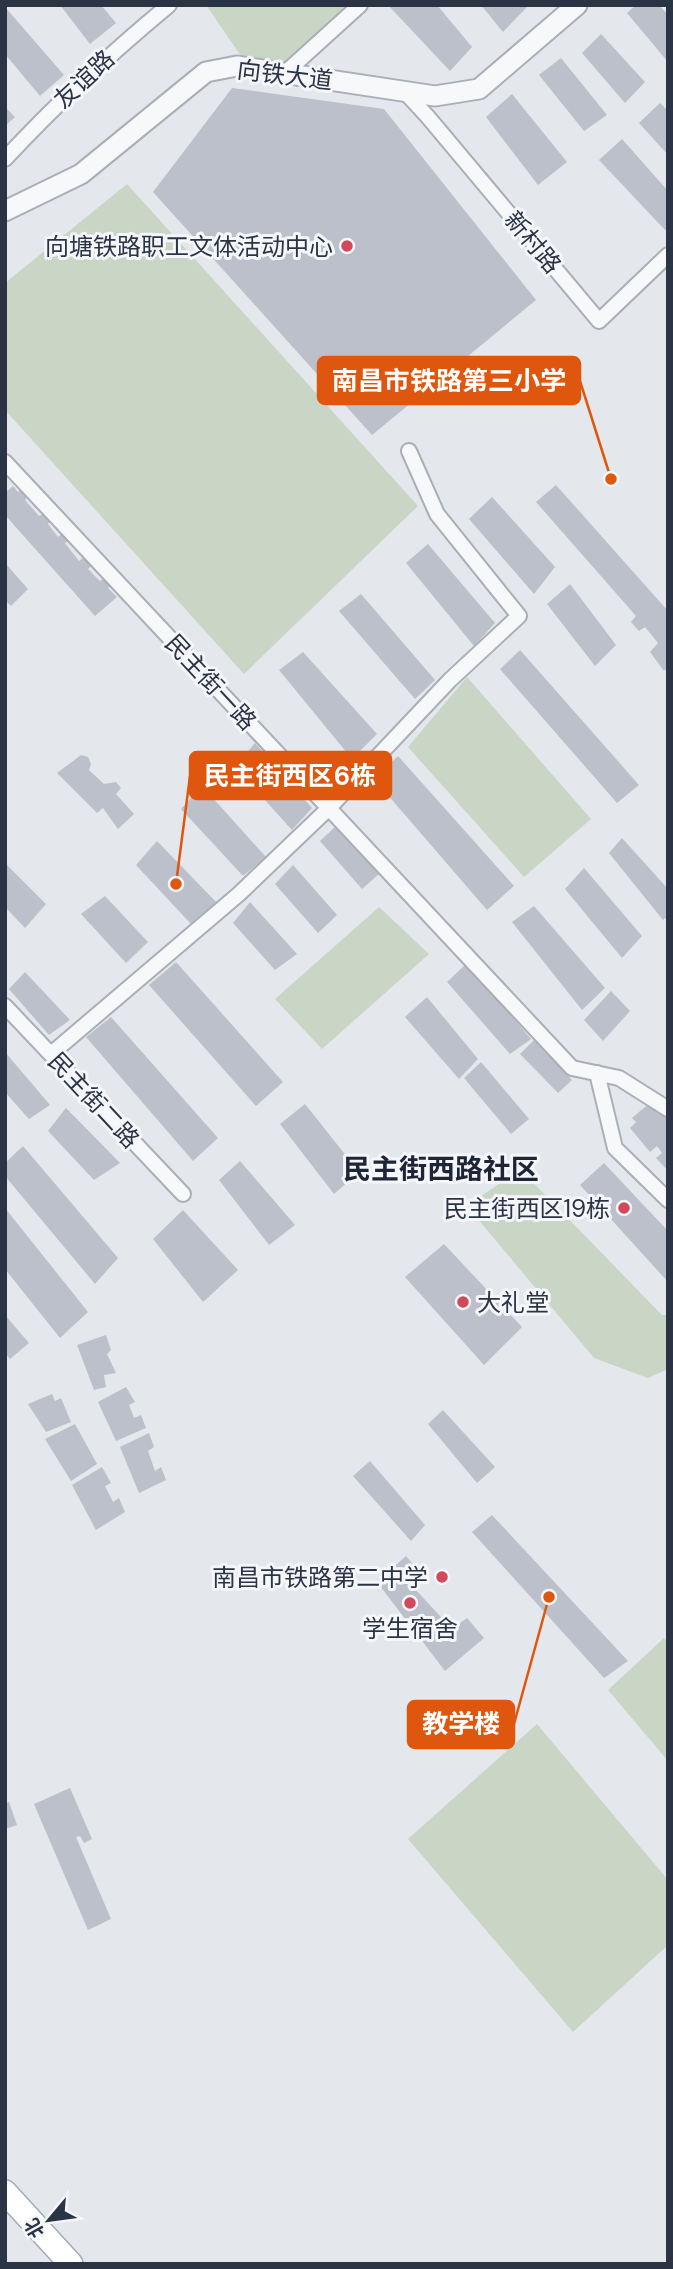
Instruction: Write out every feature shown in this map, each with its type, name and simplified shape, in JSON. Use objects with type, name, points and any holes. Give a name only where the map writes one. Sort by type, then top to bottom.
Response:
[{"type":"main road","points":[[5,2192],[71,2264]]},
{"type":"street","name":"友谊路","points":[[5,159],[39,122],[108,57],[169,5]]},
{"type":"street","points":[[285,73],[360,5]]},
{"type":"street","name":"向铁大道","points":[[5,211],[81,174],[206,72],[237,66],[435,96],[480,89],[577,5]]},
{"type":"street","name":"新村路","points":[[404,91],[599,321],[668,255]]},
{"type":"street","points":[[51,1054],[239,894],[329,808],[450,680],[519,615],[438,514],[409,451]]},
{"type":"street","name":"民主街一路","points":[[5,462],[572,1068],[619,1078],[668,1110]]},
{"type":"street","name":"民主街二路","points":[[5,1006],[183,1194]]},
{"type":"street","points":[[597,1073],[615,1148],[668,1200]]},
{"type":"green space","points":[[206,5],[359,5],[279,72],[250,69]]},
{"type":"green space","points":[[127,184],[418,506],[244,674],[5,410],[5,283]]},
{"type":"green space","points":[[467,677],[591,819],[524,877],[408,747]]},
{"type":"green space","points":[[379,907],[429,954],[322,1049],[275,999]]},
{"type":"green space","points":[[520,1169],[662,1315],[668,1315],[668,1369],[648,1378],[594,1358],[467,1206]]},
{"type":"green space","points":[[664,1638],[668,1643],[668,1761],[608,1690]]},
{"type":"green space","points":[[537,1724],[668,1880],[668,1945],[573,2032],[408,1839]]},
{"type":"building","points":[[60,5],[101,5],[116,23],[90,44]]},
{"type":"building","points":[[388,5],[437,5],[472,47],[450,71]]},
{"type":"building","points":[[481,5],[529,5],[503,32]]},
{"type":"building","points":[[636,5],[659,5],[668,15],[668,62],[627,13]]},
{"type":"building","points":[[5,7],[64,75],[40,96],[5,54]]},
{"type":"building","points":[[601,34],[645,82],[625,103],[582,53]]},
{"type":"building","points":[[561,58],[607,115],[584,131],[539,75]]},
{"type":"building","name":"向塘铁路职工文体活动中心","points":[[232,88],[384,109],[536,300],[372,435],[153,192]]},
{"type":"building","points":[[512,94],[567,162],[538,185],[486,117]]},
{"type":"building","points":[[660,103],[668,111],[668,155],[639,123]]},
{"type":"building","points":[[5,107],[15,117],[5,126]]},
{"type":"building","points":[[622,139],[668,191],[668,228],[665,230],[599,160]]},
{"type":"building","points":[[556,485],[668,611],[668,667],[664,671],[650,652],[658,643],[645,627],[639,631],[631,622],[636,616],[536,502]]},
{"type":"building","points":[[13,486],[18,492],[24,487],[30,493],[25,500],[39,516],[46,512],[51,519],[48,524],[58,537],[65,531],[70,539],[65,543],[79,561],[87,554],[93,564],[88,569],[100,581],[107,576],[114,583],[108,588],[117,597],[95,616],[5,515],[5,493]]},
{"type":"building","points":[[492,497],[555,567],[534,594],[469,519]]},
{"type":"building","points":[[428,544],[495,623],[474,646],[406,563]]},
{"type":"building","points":[[5,563],[28,589],[11,606],[5,600]]},
{"type":"building","points":[[570,584],[616,645],[595,666],[547,604]]},
{"type":"building","points":[[361,594],[435,680],[415,699],[339,611]]},
{"type":"building","points":[[520,650],[639,785],[617,803],[500,669]]},
{"type":"building","points":[[303,652],[377,734],[352,759],[279,670]]},
{"type":"building","points":[[255,743],[312,808],[292,830],[235,767]]},
{"type":"building","points":[[81,755],[88,757],[91,764],[89,770],[104,784],[116,782],[121,788],[116,794],[134,814],[118,829],[103,808],[97,813],[57,773]]},
{"type":"building","points":[[398,756],[514,886],[487,910],[374,779]]},
{"type":"building","points":[[202,786],[266,857],[243,876],[181,809]]},
{"type":"building","points":[[336,826],[379,874],[362,889],[320,841]]},
{"type":"building","points":[[622,838],[668,889],[668,916],[663,920],[609,853]]},
{"type":"building","points":[[157,841],[217,903],[191,924],[136,865]]},
{"type":"building","points":[[5,863],[46,904],[25,928],[5,907]]},
{"type":"building","points":[[293,865],[337,915],[318,933],[275,884]]},
{"type":"building","points":[[584,868],[642,936],[622,958],[565,889]]},
{"type":"building","points":[[105,896],[148,942],[126,963],[81,914]]},
{"type":"building","points":[[250,902],[297,954],[275,970],[233,923]]},
{"type":"building","points":[[534,906],[605,988],[582,1010],[512,922]]},
{"type":"building","points":[[176,962],[283,1082],[256,1106],[149,985]]},
{"type":"building","points":[[467,963],[531,1039],[510,1054],[447,982]]},
{"type":"building","points":[[25,972],[70,1020],[49,1035],[9,989]]},
{"type":"building","points":[[611,991],[630,1011],[603,1041],[584,1020]]},
{"type":"building","points":[[427,997],[478,1059],[459,1079],[405,1017]]},
{"type":"building","points":[[111,1017],[218,1138],[193,1161],[86,1037]]},
{"type":"building","points":[[534,1040],[572,1080],[558,1093],[520,1054]]},
{"type":"building","points":[[5,1052],[50,1105],[29,1119],[5,1092]]},
{"type":"building","points":[[481,1062],[529,1119],[511,1134],[464,1078]]},
{"type":"building","points":[[652,1101],[668,1119],[668,1171],[656,1158],[662,1153],[657,1146],[650,1152],[630,1128],[636,1122],[632,1118]]},
{"type":"building","points":[[305,1104],[359,1172],[334,1194],[280,1124]]},
{"type":"building","points":[[66,1108],[120,1163],[94,1180],[48,1131]]},
{"type":"building","points":[[23,1146],[118,1258],[95,1284],[5,1176],[5,1163]]},
{"type":"building","points":[[240,1161],[295,1225],[269,1245],[219,1180]]},
{"type":"building","name":"民主街西区19栋","points":[[604,1163],[668,1231],[668,1282],[580,1185]]},
{"type":"building","points":[[5,1208],[88,1312],[60,1338],[5,1269]]},
{"type":"building","points":[[183,1210],[238,1270],[203,1302],[153,1239]]},
{"type":"building","name":"大礼堂","points":[[444,1244],[522,1327],[484,1365],[405,1277]]},
{"type":"building","points":[[5,1315],[29,1343],[10,1359],[5,1353]]},
{"type":"building","points":[[106,1335],[111,1350],[107,1354],[116,1373],[104,1375],[106,1387],[94,1390],[77,1345]]},
{"type":"building","points":[[126,1387],[135,1402],[129,1405],[134,1418],[141,1415],[146,1428],[116,1441],[98,1402]]},
{"type":"building","points":[[52,1394],[55,1401],[61,1398],[71,1422],[46,1432],[28,1404]]},
{"type":"building","points":[[443,1410],[495,1467],[477,1483],[428,1424]]},
{"type":"building","points":[[75,1424],[97,1464],[71,1481],[45,1439]]},
{"type":"building","points":[[149,1433],[154,1447],[148,1451],[155,1471],[161,1467],[166,1480],[139,1493],[120,1447]]},
{"type":"building","points":[[370,1461],[425,1525],[411,1541],[353,1476]]},
{"type":"building","points":[[102,1467],[111,1483],[105,1486],[113,1502],[119,1498],[125,1512],[96,1530],[72,1485]]},
{"type":"building","points":[[492,1515],[628,1661],[604,1678],[472,1532]]},
{"type":"building","name":"学生宿舍","points":[[406,1556],[425,1579],[414,1588],[452,1629],[467,1618],[484,1638],[445,1671],[377,1582]]},
{"type":"building","points":[[70,1788],[92,1839],[84,1843],[80,1836],[76,1837],[111,1919],[88,1930],[34,1804]]},
{"type":"building","points":[[9,1802],[17,1825],[5,1829],[5,1804]]},
{"type":"place","name":"向塘铁路职工文体活动中心","points":[[347,246]]},
{"type":"place","name":"南昌市铁路第三小学","points":[[611,479]]},
{"type":"place","name":"民主街西区6栋","points":[[176,884]]},
{"type":"place","name":"民主街西区19栋","points":[[624,1208]]},
{"type":"place","name":"大礼堂","points":[[463,1302]]},
{"type":"place","name":"南昌市铁路第二中学","points":[[442,1577]]},
{"type":"place","name":"教学楼","points":[[549,1597]]},
{"type":"place","name":"学生宿舍","points":[[410,1603]]},
{"type":"district","name":"民主街西路社区","points":[[441,1169]]}]
